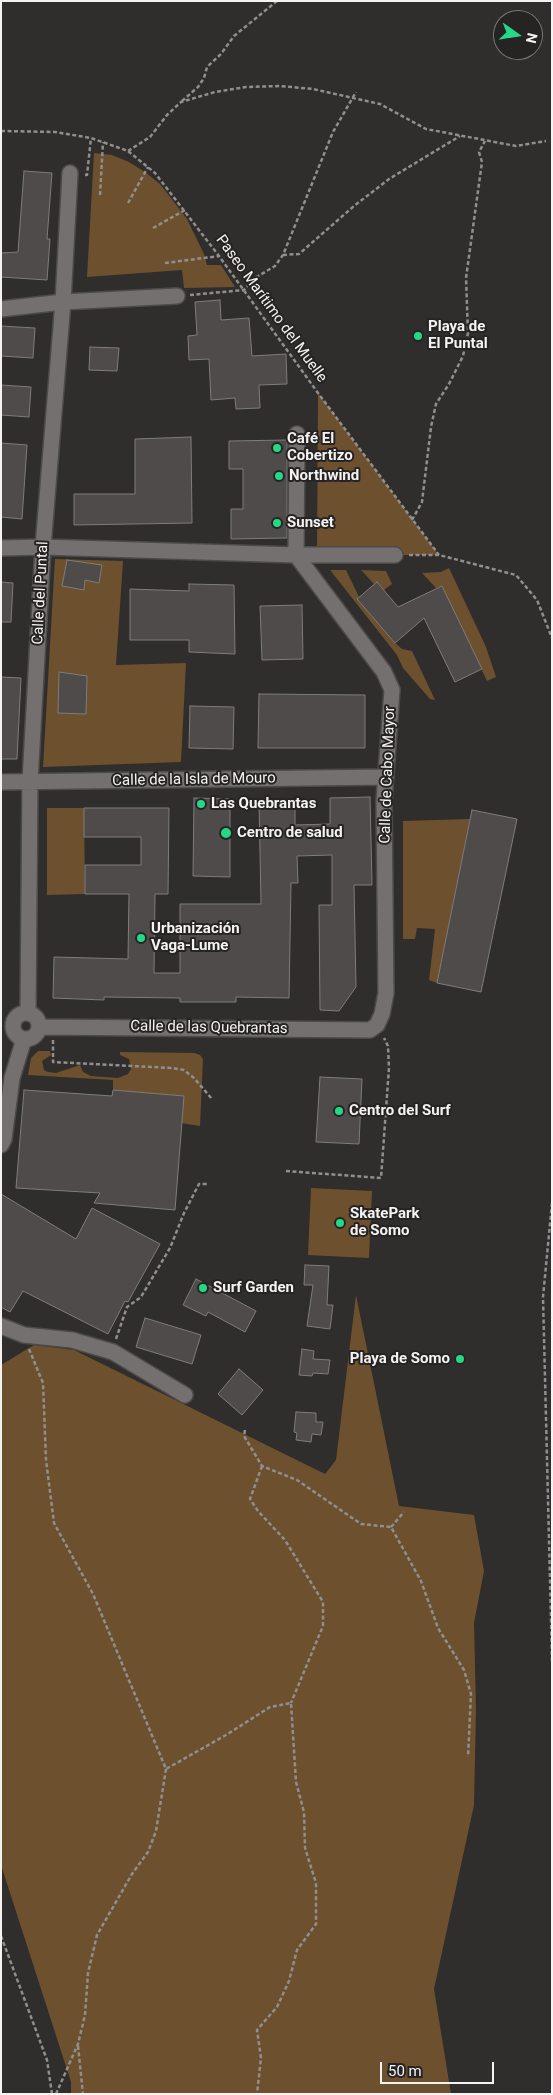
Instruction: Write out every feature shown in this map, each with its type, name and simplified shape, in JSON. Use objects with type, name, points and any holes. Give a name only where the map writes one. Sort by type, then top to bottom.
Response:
[{"type":"street","name":"Calle del Puntal","points":[[28,1012],[30,782],[43,547],[63,302],[70,174]]},
{"type":"street","points":[[1,308],[63,302],[177,296]]},
{"type":"street","points":[[296,555],[298,434]]},
{"type":"street","points":[[1,548],[43,547],[296,555],[395,556]]},
{"type":"street","name":"Calle de Cabo Mayor","points":[[296,555],[384,672],[392,690],[384,801],[386,993],[382,1014],[377,1025]]},
{"type":"street","name":"Calle de la Isla de Mouro","points":[[1,782],[386,777]]},
{"type":"street","points":[[28,1012],[35,1015],[46,1027],[33,1038],[24,1039],[7,1025],[19,1014],[28,1012]]},
{"type":"street","name":"Calle de las Quebrantas","points":[[46,1027],[370,1030],[377,1025]]},
{"type":"street","points":[[2,1141],[12,1078],[24,1039]]},
{"type":"street","points":[[9,1334],[72,1340],[113,1352],[185,1395]]},
{"type":"path","points":[[128,151],[150,137],[167,115],[198,87],[204,78],[207,67],[221,54],[234,36],[278,1]]},
{"type":"path","points":[[180,102],[215,92],[246,87],[280,86],[313,89],[380,104],[426,129],[516,146],[546,141]]},
{"type":"path","points":[[177,296],[244,290],[255,278],[275,266],[283,254],[334,132],[356,92]]},
{"type":"path","name":"Paseo Marítimo del Muelle","points":[[1,131],[55,132],[91,138],[128,151],[148,167],[185,210],[439,555]]},
{"type":"path","points":[[283,254],[299,254],[354,206],[389,179],[460,136]]},
{"type":"path","points":[[70,174],[87,175],[91,138]]},
{"type":"path","points":[[412,520],[422,502],[431,427],[436,404],[449,384],[463,356],[468,334],[466,278],[482,162],[479,152],[485,140]]},
{"type":"path","points":[[100,195],[103,142]]},
{"type":"path","points":[[128,203],[148,167]]},
{"type":"path","points":[[153,228],[185,210]]},
{"type":"path","points":[[165,263],[219,256]]},
{"type":"path","points":[[395,556],[439,555],[516,575],[537,600],[552,638]]},
{"type":"path","points":[[286,1171],[381,1178],[389,1068],[388,1046],[377,1025]]},
{"type":"path","points":[[46,1027],[53,1062],[184,1070],[194,1078],[212,1099]]},
{"type":"path","points":[[113,1352],[128,1307],[142,1297],[170,1248],[184,1213],[199,1184],[207,1184]]},
{"type":"path","points":[[552,1203],[543,1297],[552,1661]]},
{"type":"path","points":[[9,1334],[43,1383],[46,1460],[54,1523],[93,1594],[166,1769],[156,1831],[148,1852],[132,1874],[97,1935],[88,1973],[85,2015],[78,2044],[56,2094]]},
{"type":"path","points":[[245,1430],[244,1436],[262,1466],[297,1480],[361,1524],[391,1527]]},
{"type":"path","points":[[257,2094],[261,2058],[257,2030],[277,2007],[289,1981],[297,1950],[316,1924],[316,1883],[305,1848],[304,1812],[296,1782],[291,1703],[323,1626],[323,1602],[285,1540],[258,1511],[250,1499],[262,1466]]},
{"type":"path","points":[[391,1527],[404,1512]]},
{"type":"path","points":[[391,1527],[421,1581],[438,1628],[464,1670],[471,1694],[468,1757]]},
{"type":"path","points":[[166,1769],[226,1735],[270,1707],[291,1703]]},
{"type":"path","points":[[1,1936],[47,2060],[52,2094]]},
{"type":"path","points":[[78,2044],[84,2094]]},
{"type":"shaded area","points":[[94,153],[112,155],[129,162],[160,184],[187,219],[204,254],[207,265],[221,265],[235,287],[184,288],[182,270],[87,277]]},
{"type":"shaded area","points":[[318,393],[439,555],[317,555]]},
{"type":"shaded area","points":[[55,559],[123,561],[116,665],[186,663],[181,762],[43,767]]},
{"type":"shaded area","points":[[449,568],[486,647],[496,677],[487,681],[442,586],[436,588],[422,573],[441,572]]},
{"type":"shaded area","points":[[330,570],[346,570],[359,597],[357,599],[395,643],[402,649],[412,651],[435,700],[430,699],[403,668],[397,655]]},
{"type":"shaded area","points":[[361,570],[386,571],[392,584],[384,590],[377,582],[374,584]]},
{"type":"shaded area","points":[[47,808],[84,808],[85,894],[47,895]]},
{"type":"shaded area","points":[[470,819],[437,983],[429,980],[435,929],[417,928],[415,939],[403,939],[403,821]]},
{"type":"shaded area","points":[[38,1051],[50,1051],[51,1055],[42,1061],[44,1070],[48,1072],[56,1073],[80,1065],[83,1072],[91,1076],[118,1078],[128,1074],[131,1069],[129,1059],[120,1055],[120,1052],[195,1053],[200,1055],[203,1059],[200,1126],[181,1123],[183,1096],[113,1090],[113,1080],[28,1075],[31,1058]]},
{"type":"shaded area","name":"SkatePark de Somo","points":[[311,1188],[372,1191],[369,1258],[308,1255]]},
{"type":"shaded area","points":[[356,1295],[399,1506],[474,1515],[484,1571],[474,1623],[476,1709],[474,1805],[434,1989],[451,2094],[71,2094],[71,2082],[1,1865],[1,1365],[34,1345],[74,1350],[325,1474],[336,1460]]},
{"type":"building","points":[[24,171],[52,173],[47,239],[50,239],[47,280],[1,277],[1,253],[18,252]]},
{"type":"building","points":[[220,300],[221,320],[249,318],[252,356],[286,354],[287,384],[259,385],[260,408],[236,409],[235,398],[211,400],[209,359],[189,360],[188,336],[197,335],[195,302]]},
{"type":"building","points":[[1,326],[35,328],[33,358],[1,356]]},
{"type":"building","points":[[90,347],[119,348],[117,371],[89,370]]},
{"type":"building","points":[[1,385],[31,387],[29,417],[1,415]]},
{"type":"building","points":[[191,437],[192,523],[74,525],[74,494],[135,494],[135,439]]},
{"type":"building","points":[[287,440],[287,538],[231,539],[231,509],[243,509],[243,469],[229,469],[229,441]]},
{"type":"building","points":[[1,443],[27,445],[22,519],[1,517]]},
{"type":"building","points":[[67,560],[102,565],[99,583],[85,580],[84,590],[62,586]]},
{"type":"building","points":[[1,582],[13,583],[11,622],[1,622]]},
{"type":"building","points":[[377,582],[398,607],[442,586],[482,669],[455,682],[424,618],[395,643],[357,599]]},
{"type":"building","points":[[189,584],[234,585],[235,654],[189,652],[189,640],[130,640],[130,589],[189,591]]},
{"type":"building","points":[[302,605],[303,659],[262,660],[260,606]]},
{"type":"building","points":[[59,672],[87,676],[86,714],[58,713]]},
{"type":"building","points":[[1,677],[21,678],[17,759],[1,759]]},
{"type":"building","points":[[259,694],[365,695],[365,748],[258,748]]},
{"type":"building","points":[[190,706],[234,707],[233,749],[189,748]]},
{"type":"building","points":[[370,797],[372,885],[354,885],[356,987],[339,1011],[320,1010],[319,905],[332,905],[332,855],[297,856],[298,883],[291,883],[289,998],[236,997],[236,1002],[180,1002],[180,998],[104,997],[104,1000],[53,998],[54,957],[128,959],[129,894],[85,894],[85,865],[141,865],[141,837],[84,837],[84,808],[169,808],[168,894],[155,894],[154,973],[180,973],[180,904],[261,904],[259,800],[295,800],[295,825],[330,824],[330,798]]},
{"type":"building","points":[[194,798],[230,799],[230,877],[193,876]]},
{"type":"building","points":[[472,810],[517,819],[481,992],[437,983]]},
{"type":"building","name":"Centro del Surf","points":[[320,1077],[362,1079],[359,1144],[316,1142]]},
{"type":"building","points":[[24,1090],[112,1096],[113,1090],[184,1096],[175,1210],[94,1203],[100,1193],[16,1188]]},
{"type":"building","points":[[1,1194],[76,1239],[92,1208],[160,1244],[128,1302],[125,1301],[108,1334],[23,1291],[10,1312],[1,1307]]},
{"type":"building","points":[[305,1265],[329,1266],[327,1305],[333,1305],[330,1329],[307,1326],[313,1285],[304,1285]]},
{"type":"building","points":[[196,1279],[256,1311],[245,1332],[208,1312],[206,1316],[183,1305]]},
{"type":"building","points":[[145,1318],[201,1335],[192,1364],[136,1347]]},
{"type":"building","points":[[302,1349],[314,1351],[313,1359],[330,1360],[328,1374],[313,1373],[312,1376],[299,1375]]},
{"type":"building","points":[[239,1369],[263,1390],[242,1415],[218,1394]]},
{"type":"building","points":[[296,1412],[316,1413],[316,1422],[323,1422],[321,1435],[312,1434],[311,1442],[296,1440],[297,1433],[294,1432]]},
{"type":"place","name":"Playa de El Puntal","points":[[418,336]]},
{"type":"place","name":"Café El Cobertizo","points":[[277,448]]},
{"type":"place","name":"Northwind","points":[[279,476]]},
{"type":"place","name":"Sunset","points":[[277,523]]},
{"type":"place","name":"Las Quebrantas","points":[[201,804]]},
{"type":"place","name":"Centro de salud","points":[[226,833]]},
{"type":"place","name":"Urbanización Vaga-Lume","points":[[141,938]]},
{"type":"place","name":"Centro del Surf","points":[[339,1111]]},
{"type":"place","name":"SkatePark de Somo","points":[[340,1223]]},
{"type":"place","name":"Surf Garden","points":[[203,1288]]},
{"type":"place","name":"Playa de Somo","points":[[460,1359]]}]
